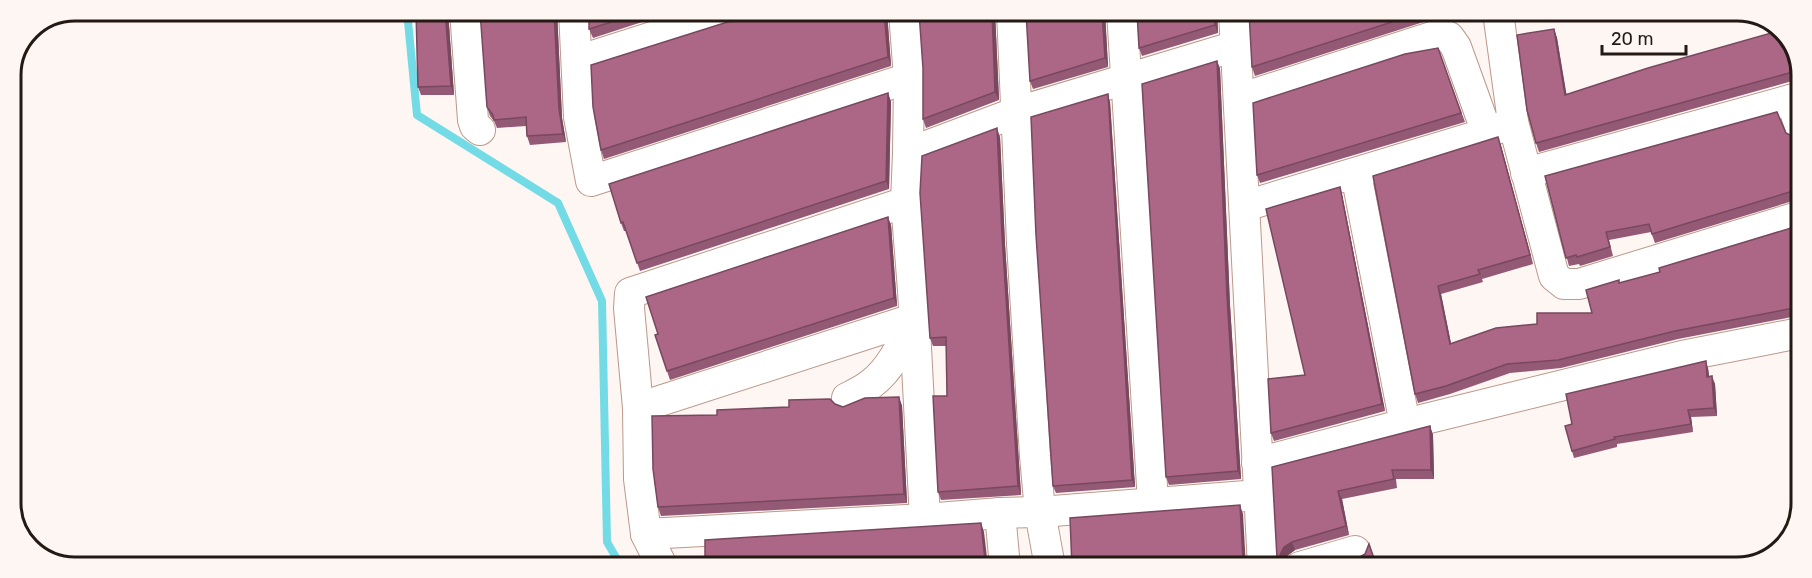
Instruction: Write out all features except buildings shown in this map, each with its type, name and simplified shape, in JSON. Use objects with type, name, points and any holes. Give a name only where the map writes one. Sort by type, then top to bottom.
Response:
[{"type":"street","points":[[466,21],[473,120],[475,126],[480,130]]},
{"type":"street","points":[[575,21],[579,117],[591,181],[909,78]]},
{"type":"street","points":[[577,61],[703,21]]},
{"type":"street","points":[[905,21],[909,78],[906,202],[925,519]]},
{"type":"street","points":[[1012,21],[1023,267],[1040,512],[1048,557]]},
{"type":"street","points":[[1123,21],[1153,502]]},
{"type":"street","points":[[1235,21],[1262,557]]},
{"type":"street","points":[[1498,21],[1500,128]]},
{"type":"street","points":[[1239,99],[1441,34],[1449,37],[1526,172],[1554,276],[1564,284],[1579,284],[1791,219]]},
{"type":"street","points":[[908,153],[1017,112],[1236,46]]},
{"type":"street","points":[[1526,172],[1791,100]]},
{"type":"street","points":[[1245,207],[1500,128]]},
{"type":"street","points":[[1356,174],[1405,424]]},
{"type":"street","points":[[658,557],[646,534],[639,479],[638,408],[628,308],[630,292],[906,202]]},
{"type":"street","points":[[847,398],[872,384],[887,368],[902,346],[913,319]]},
{"type":"street","points":[[638,408],[913,319]]},
{"type":"street","points":[[1257,463],[1682,356],[1791,335]]},
{"type":"street","points":[[646,534],[1040,512],[1259,495]]},
{"type":"street","points":[[1000,513],[1004,557]]},
{"type":"street","points":[[1334,557],[1355,551]]},
{"type":"waterway","points":[[408,21],[417,115],[558,203],[602,301],[607,542],[616,557]]}]
